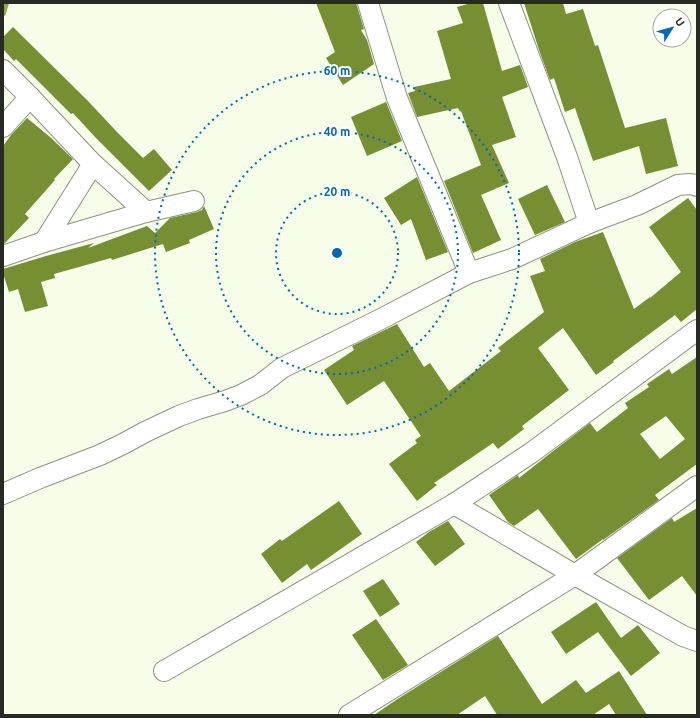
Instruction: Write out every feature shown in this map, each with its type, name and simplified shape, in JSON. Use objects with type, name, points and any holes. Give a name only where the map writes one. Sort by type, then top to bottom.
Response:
[{"type":"street","points":[[368,3],[397,98],[469,273]]},
{"type":"street","points":[[509,3],[567,157],[589,223]]},
{"type":"street","points":[[3,70],[93,164],[146,212]]},
{"type":"street","points":[[3,127],[30,97]]},
{"type":"street","points":[[44,242],[93,164]]},
{"type":"street","points":[[3,494],[100,455],[179,416],[241,395],[260,385],[282,368],[469,273],[512,259],[589,223],[637,205],[678,185],[697,185]]},
{"type":"street","points":[[3,256],[44,242],[146,212],[194,201]]},
{"type":"street","points":[[164,671],[454,504],[531,453],[697,330]]},
{"type":"street","points":[[349,715],[575,575],[697,486]]},
{"type":"street","points":[[454,504],[683,636],[697,641]]},
{"type":"building","points":[[316,3],[356,3],[357,6],[364,29],[361,30],[367,40],[374,64],[343,85],[326,58],[335,52]]},
{"type":"building","points":[[471,3],[483,3],[502,71],[520,65],[528,87],[502,97],[516,137],[492,145],[509,183],[481,195],[501,240],[473,253],[444,181],[481,165],[461,111],[460,112],[458,108],[417,117],[408,93],[415,91],[414,87],[451,79],[437,31],[463,23],[457,7]]},
{"type":"building","points":[[524,3],[563,3],[566,14],[583,9],[595,46],[598,45],[625,128],[666,118],[678,166],[646,174],[639,146],[593,161],[575,108],[565,112],[554,78],[550,80]]},
{"type":"building","points":[[13,27],[143,158],[154,149],[172,170],[149,191],[73,113],[71,114],[16,59],[14,61],[3,49],[3,37]]},
{"type":"building","points":[[386,102],[402,141],[367,156],[351,117]]},
{"type":"building","points":[[27,118],[73,159],[25,214],[29,218],[3,244],[3,146]]},
{"type":"building","points":[[417,177],[448,252],[426,260],[411,219],[401,225],[384,198]]},
{"type":"building","points":[[547,185],[565,222],[535,235],[518,199]]},
{"type":"building","points":[[688,198],[697,210],[697,309],[681,322],[675,315],[596,375],[563,328],[538,348],[569,390],[522,426],[524,429],[498,449],[493,443],[434,483],[437,485],[417,501],[389,464],[417,443],[415,440],[421,436],[384,381],[347,405],[324,370],[354,350],[352,346],[397,324],[424,367],[430,363],[449,391],[501,351],[498,348],[544,312],[530,276],[545,271],[540,259],[575,242],[603,232],[634,309],[650,298],[681,272],[649,227]]},
{"type":"building","points":[[204,206],[214,229],[189,240],[190,243],[166,252],[163,244],[112,260],[111,258],[54,274],[55,278],[41,282],[48,306],[25,312],[18,289],[9,292],[3,269],[94,243],[88,248],[147,226],[155,233],[170,218],[197,212],[202,210]]},
{"type":"building","points":[[697,357],[697,464],[655,495],[659,500],[576,559],[538,509],[514,526],[508,522],[489,495],[518,475],[519,478],[590,423],[597,432],[628,408],[625,403],[649,387],[647,384],[669,369],[672,374]],"holes":[[[666,416],[685,439],[660,459],[640,434]]]},
{"type":"building","points":[[339,501],[362,534],[311,570],[307,564],[282,583],[261,554],[280,539],[282,541]]},
{"type":"building","points":[[697,508],[697,596],[682,576],[649,600],[617,558],[672,518],[674,522]]},
{"type":"building","points":[[448,521],[465,544],[435,566],[416,542],[429,532]]},
{"type":"building","points":[[383,579],[400,604],[380,617],[363,591]]},
{"type":"building","points":[[596,602],[621,638],[638,625],[660,653],[631,676],[598,632],[566,654],[551,632]]},
{"type":"building","points":[[376,619],[408,665],[383,680],[352,635]]},
{"type":"building","points":[[498,636],[542,704],[576,680],[586,693],[619,671],[647,715],[616,715],[609,704],[593,715],[497,715],[485,696],[457,715],[374,715]]},
{"type":"waterway","points":[[3,13],[6,3]]}]
